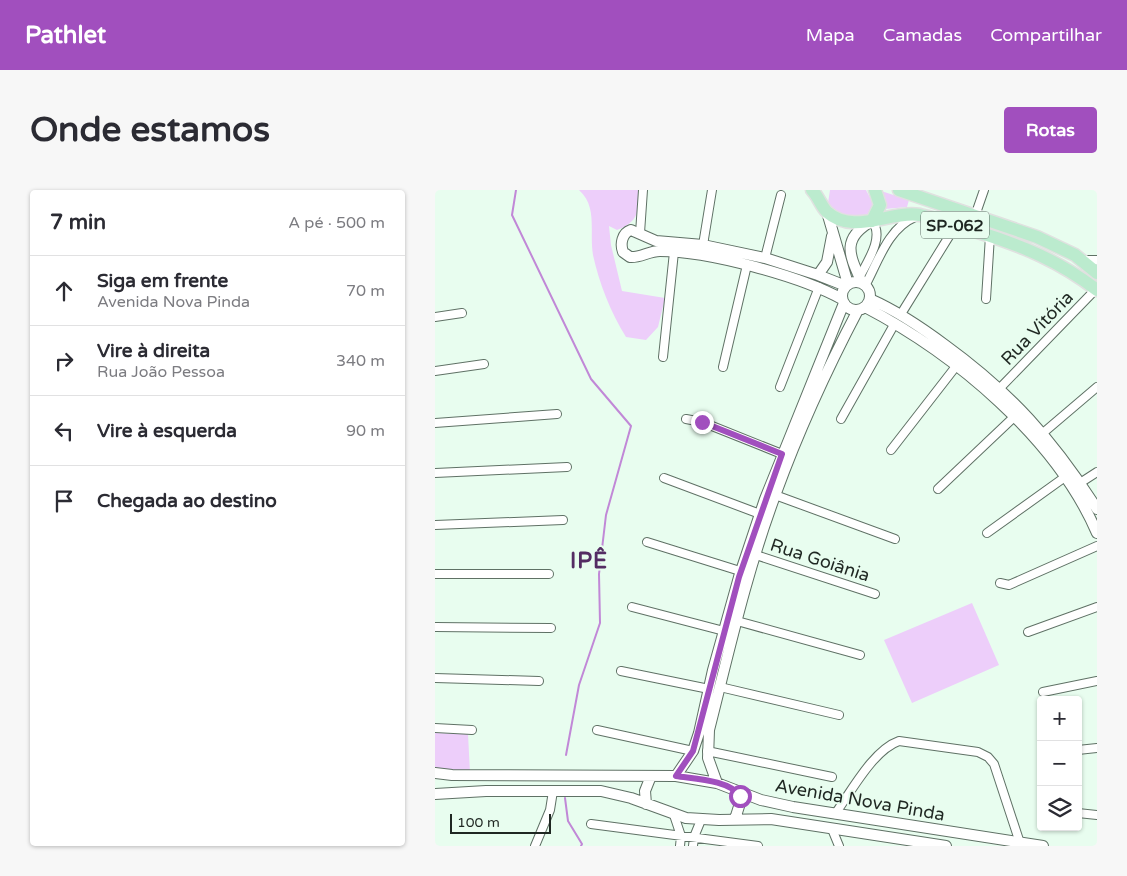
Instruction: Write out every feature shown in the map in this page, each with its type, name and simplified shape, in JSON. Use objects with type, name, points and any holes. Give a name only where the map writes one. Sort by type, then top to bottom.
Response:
[{"type":"main road","points":[[812,190],[827,212]]},
{"type":"main road","points":[[825,190],[824,200],[827,212]]},
{"type":"main road","points":[[872,221],[878,214],[880,205],[875,190]]},
{"type":"main road","name":"SP-062","points":[[899,190],[1037,237],[1082,260],[1097,273]]},
{"type":"main road","name":"SP-062","points":[[827,212],[851,222],[872,221],[891,216],[919,215],[957,225],[1041,254],[1097,290]]},
{"type":"street","points":[[640,233],[643,190]]},
{"type":"street","points":[[703,245],[712,190]]},
{"type":"street","points":[[975,216],[984,190]]},
{"type":"street","points":[[765,258],[781,195]]},
{"type":"street","points":[[676,776],[693,751],[724,631],[760,514],[843,301],[847,285],[827,212]]},
{"type":"street","points":[[919,215],[908,220],[894,234],[862,282],[847,285],[765,258],[703,245],[656,240],[631,230],[625,234],[621,248],[625,255],[635,257],[650,252],[674,252],[747,265],[819,287],[843,301],[850,309],[864,305],[898,319],[977,368],[1000,388],[1043,433],[1097,509]]},
{"type":"street","points":[[717,783],[711,770],[707,751],[709,730],[737,621],[775,495],[829,365],[864,305],[862,282],[851,256],[850,243],[859,230],[872,221],[878,231],[862,282]]},
{"type":"street","points":[[841,419],[898,319],[957,225]]},
{"type":"street","points":[[818,274],[827,262],[832,230]]},
{"type":"street","points":[[986,299],[990,236]]},
{"type":"street","points":[[663,357],[674,252]]},
{"type":"street","points":[[1082,260],[1097,260]]},
{"type":"street","points":[[723,368],[747,265]]},
{"type":"street","points":[[780,387],[819,287]]},
{"type":"street","name":"Rua Vitória","points":[[1000,388],[1097,290]]},
{"type":"street","points":[[435,317],[461,313]]},
{"type":"street","points":[[898,319],[957,365],[1014,417],[1065,477],[1097,533]]},
{"type":"street","points":[[435,370],[484,364]]},
{"type":"street","points":[[891,450],[957,365]]},
{"type":"street","points":[[1043,433],[1097,387]]},
{"type":"street","points":[[435,423],[557,414]]},
{"type":"street","points":[[938,488],[1014,417]]},
{"type":"street","points":[[686,419],[702,422],[782,454]]},
{"type":"street","points":[[435,473],[567,467]]},
{"type":"street","points":[[1080,483],[1097,472]]},
{"type":"street","points":[[987,533],[1065,477]]},
{"type":"street","points":[[664,478],[760,514]]},
{"type":"street","points":[[775,495],[895,539]]},
{"type":"street","points":[[435,525],[563,520]]},
{"type":"street","points":[[647,542],[741,571]]},
{"type":"street","points":[[1000,584],[1009,585],[1097,546]]},
{"type":"street","name":"Rua Goiânia","points":[[756,555],[875,594]]},
{"type":"street","points":[[435,574],[549,574]]},
{"type":"street","points":[[632,607],[724,631]]},
{"type":"street","points":[[1029,632],[1097,607]]},
{"type":"street","points":[[737,621],[860,655]]},
{"type":"street","points":[[435,626],[551,628]]},
{"type":"street","points":[[621,671],[709,688]]},
{"type":"street","points":[[435,678],[539,681]]},
{"type":"street","points":[[1043,692],[1097,680]]},
{"type":"street","points":[[720,687],[839,714]]},
{"type":"street","points":[[435,728],[472,730]]},
{"type":"street","points":[[597,730],[693,751]]},
{"type":"street","points":[[835,814],[878,754],[888,744],[899,741],[978,752],[988,757],[995,764],[1019,843]]},
{"type":"street","points":[[1082,750],[1097,748]]},
{"type":"street","points":[[707,751],[832,777]]},
{"type":"street","name":"Avenida Nova Pinda","points":[[435,773],[453,775],[676,776],[717,783],[736,791],[793,808],[1043,846]]},
{"type":"street","points":[[646,804],[645,791],[651,776]]},
{"type":"street","points":[[535,846],[550,810],[553,791]]},
{"type":"street","name":"Avenida Nova Pinda","points":[[435,794],[601,791],[646,804],[674,816],[701,820],[771,819],[946,846]]},
{"type":"street","points":[[735,819],[741,800],[736,791]]},
{"type":"street","points":[[1082,813],[1097,815]]},
{"type":"street","points":[[674,816],[681,836],[681,846]]},
{"type":"street","points":[[693,846],[694,837],[701,820]]},
{"type":"street","points":[[591,824],[758,846]]},
{"type":"street","points":[[832,829],[839,846]]},
{"type":"shaded area","points":[[579,190],[640,190],[638,210],[633,220],[617,230],[609,226],[611,245],[622,291],[665,298],[658,327],[646,340],[626,337],[606,298],[593,255],[592,220],[589,204]]},
{"type":"shaded area","points":[[830,190],[866,190],[875,207],[866,217],[859,218],[845,215],[832,208],[828,203]]},
{"type":"shaded area","points":[[878,190],[909,200],[907,207],[885,209],[884,200]]},
{"type":"shaded area","points":[[972,603],[999,665],[912,703],[884,640]]},
{"type":"shaded area","points":[[435,733],[468,734],[470,773],[435,770]]},
{"type":"waterway","points":[[516,190],[512,215],[591,379],[631,426],[606,515],[599,574],[600,623],[579,685],[566,755]]},
{"type":"waterway","points":[[565,798],[568,821],[582,844],[581,846]]},
{"type":"district","name":"IPÊ","points":[[589,560]]},
{"type":"route","points":[[702,422],[782,454],[739,577],[713,670],[699,733],[693,751],[676,776],[717,783],[736,791],[740,796]]}]
